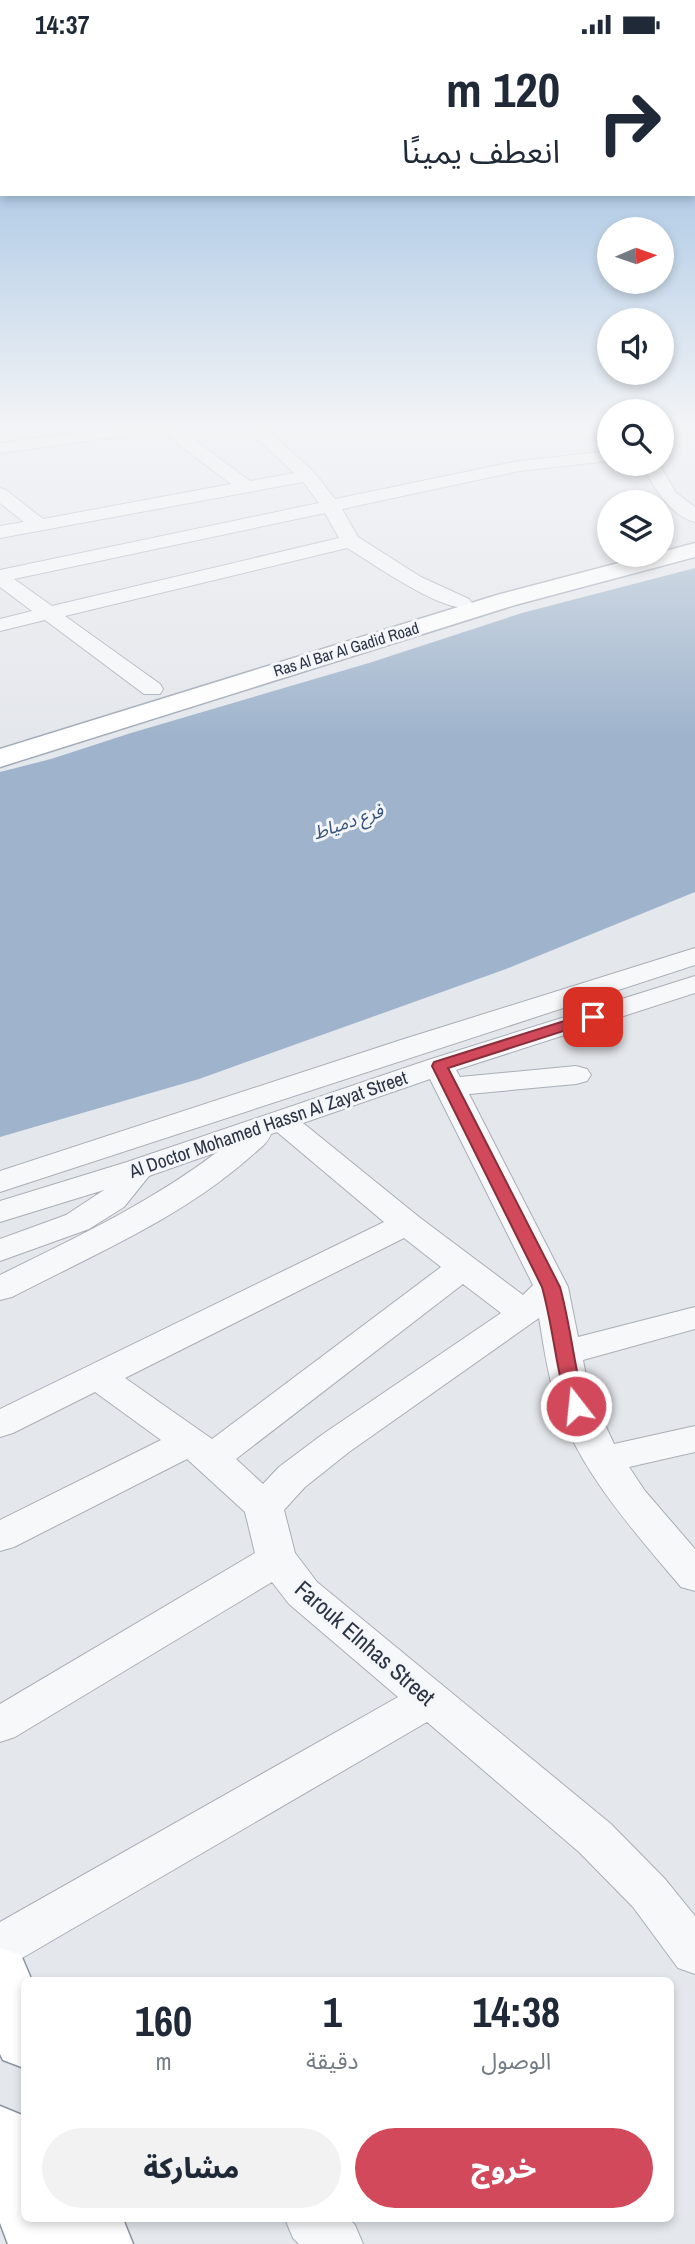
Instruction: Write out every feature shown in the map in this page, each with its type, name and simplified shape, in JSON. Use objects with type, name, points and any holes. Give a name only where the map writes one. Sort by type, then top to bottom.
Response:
[{"type":"main road","points":[[674,546],[695,541]]},
{"type":"main road","name":"Ras Al Bar Al Gadid Road","points":[[0,758],[506,600],[695,550]]},
{"type":"main road","name":"Ras Al Bar Al Gadid Road","points":[[0,739],[41,723],[152,689],[597,567]]},
{"type":"main road","points":[[41,723],[70,725],[75,728],[72,737]]},
{"type":"main road","points":[[0,1974],[21,2032]]},
{"type":"main road","points":[[0,2136],[21,2193]]},
{"type":"main road","points":[[32,2222],[41,2244]]},
{"type":"main road","points":[[91,2222],[100,2244]]},
{"type":"street","points":[[0,577],[225,529]]},
{"type":"street","points":[[344,529],[350,541],[414,581],[462,603]]},
{"type":"street","points":[[0,625],[350,541]]},
{"type":"street","points":[[0,577],[152,689]]},
{"type":"street","points":[[0,603],[24,596]]},
{"type":"street","name":"Al Doctor Mohamed Hassn Al Zayat Street","points":[[0,1182],[414,1045],[695,956]]},
{"type":"street","name":"Al Doctor Mohamed Hassn Al Zayat Street","points":[[0,1212],[273,1123],[445,1076],[695,984]]},
{"type":"street","points":[[538,1300],[445,1076],[576,1075]]},
{"type":"street","points":[[0,1289],[185,1190],[273,1123],[463,1267],[538,1300],[558,1313],[563,1353],[576,1406],[603,1460],[631,1501],[694,1573]]},
{"type":"street","points":[[0,1250],[59,1230],[94,1213],[121,1192],[138,1169]]},
{"type":"street","points":[[0,1424],[407,1224]]},
{"type":"street","points":[[0,1537],[201,1450],[463,1267]]},
{"type":"street","points":[[99,1377],[201,1450],[264,1507],[292,1477],[336,1443],[538,1300]]},
{"type":"street","points":[[563,1353],[695,1318]]},
{"type":"street","points":[[603,1460],[695,1439]]},
{"type":"street","name":"Farouk Elnhas Street","points":[[264,1507],[268,1540],[276,1560],[303,1593],[595,1837],[649,1893],[695,1953]]},
{"type":"street","points":[[0,1725],[276,1560]]},
{"type":"street","points":[[0,1945],[430,1699]]},
{"type":"street","points":[[315,2222],[336,2244]]},
{"type":"water","name":"فرع دمياط","points":[[695,568],[695,892],[506,969],[199,1079],[0,1137],[0,772],[369,663],[522,613]]},
{"type":"route","points":[[576,1406],[566,1370],[558,1313],[551,1287],[439,1066],[593,1017]]}]
